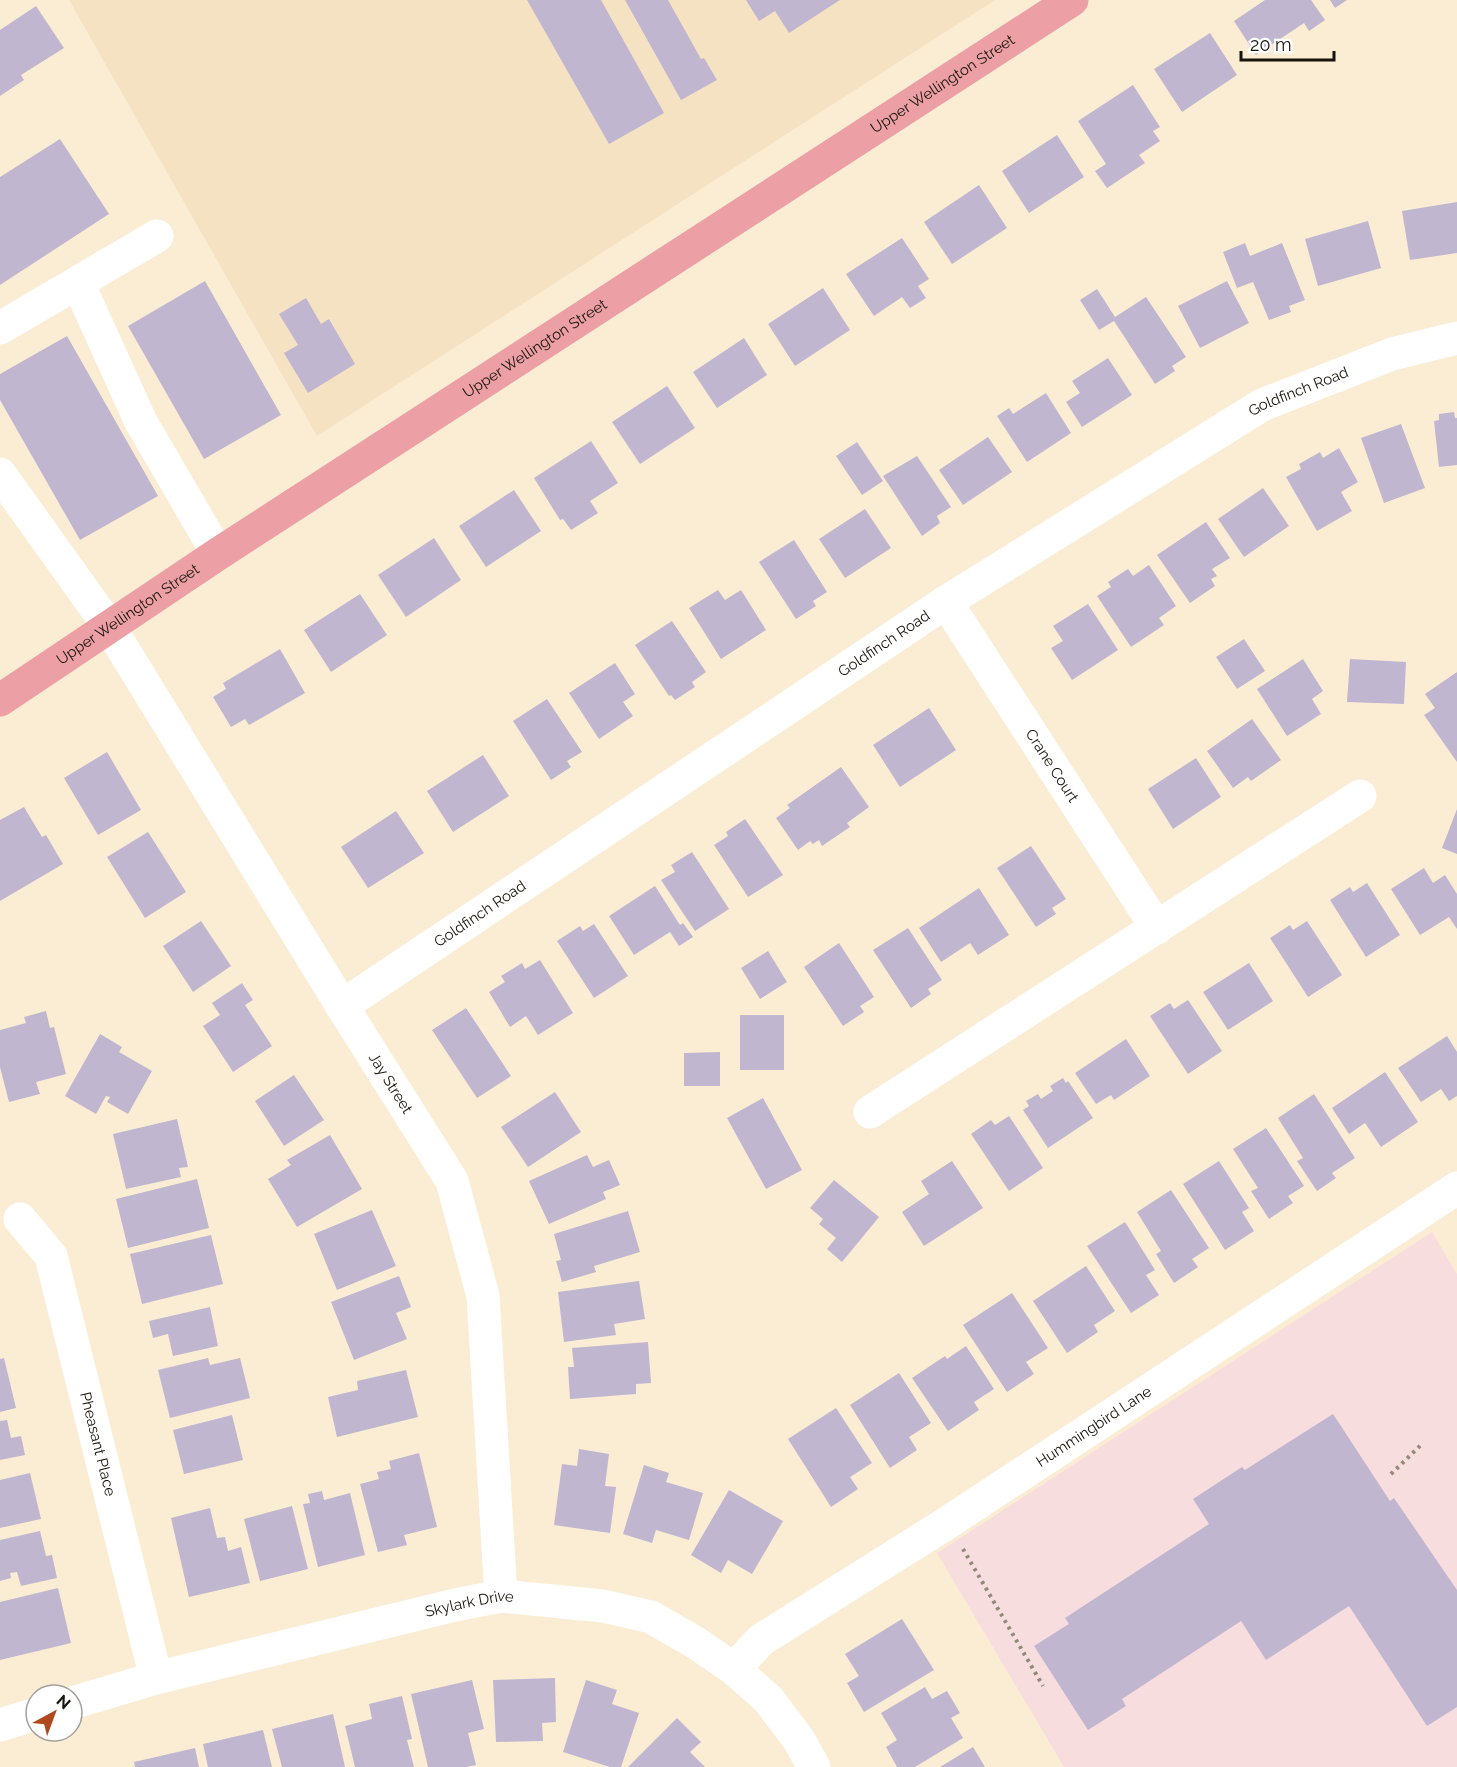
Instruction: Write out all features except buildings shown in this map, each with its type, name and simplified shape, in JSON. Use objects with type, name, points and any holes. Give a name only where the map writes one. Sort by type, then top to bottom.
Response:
[{"type":"main road","name":"Upper Wellington Street","points":[[0,700],[218,554],[1072,0]]},
{"type":"street","points":[[0,328],[158,236]]},
{"type":"street","points":[[78,284],[141,422],[218,554]]},
{"type":"street","name":"Goldfinch Road","points":[[342,1006],[946,602],[1262,405],[1392,354],[1457,339]]},
{"type":"street","name":"Jay Street","points":[[0,474],[110,628],[452,1181],[483,1296],[501,1596]]},
{"type":"street","name":"Crane Court","points":[[946,602],[1157,928]]},
{"type":"street","points":[[870,1112],[1360,796]]},
{"type":"street","name":"Hummingbird Lane","points":[[734,1669],[761,1640],[947,1522],[1457,1188]]},
{"type":"street","name":"Pheasant Place","points":[[20,1219],[51,1256],[156,1678]]},
{"type":"street","name":"Skylark Drive","points":[[84,1699],[156,1678],[455,1605],[501,1596],[603,1606],[651,1617],[696,1642],[734,1669],[768,1700],[799,1740],[814,1767]]},
{"type":"street","points":[[0,1725],[24,1718]]},
{"type":"path","points":[[1391,1474],[1423,1443]]},
{"type":"path","points":[[947,1522],[1043,1686]]},
{"type":"shaded area","points":[[69,0],[995,0],[317,436]]},
{"type":"shaded area","points":[[1432,1232],[1457,1274],[1457,1767],[1064,1767],[937,1553]]}]
